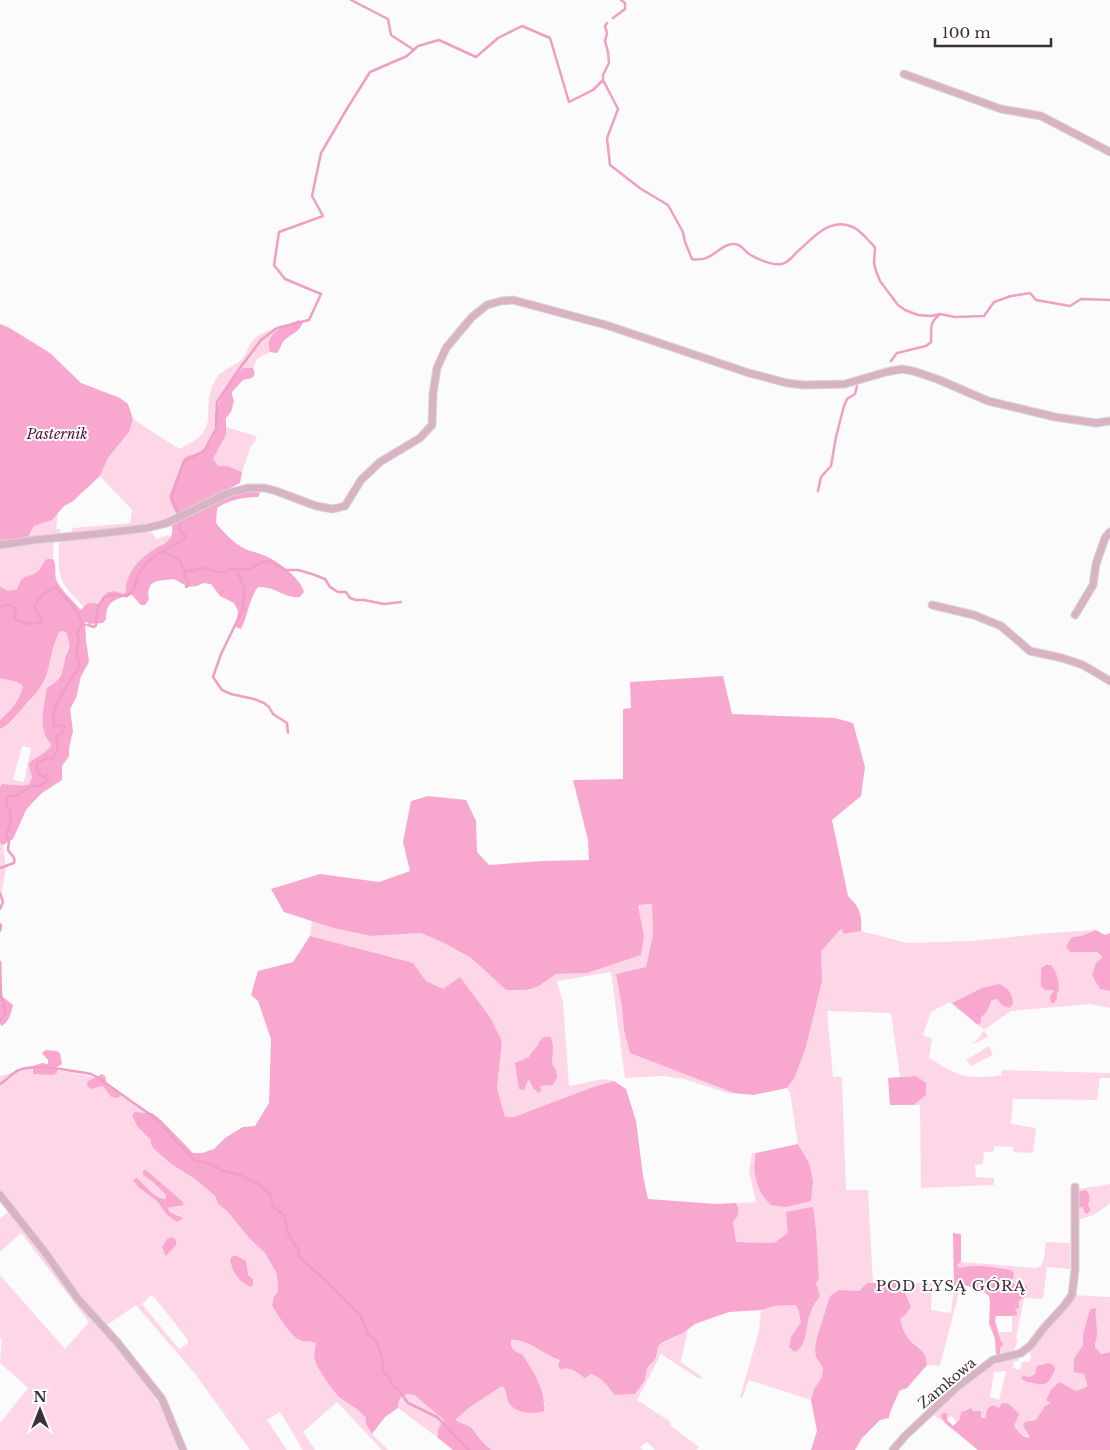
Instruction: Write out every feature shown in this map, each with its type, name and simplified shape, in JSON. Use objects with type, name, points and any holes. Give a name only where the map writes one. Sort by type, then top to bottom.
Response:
[{"type":"street","points":[[904,74],[1001,109],[1041,116],[1110,152]]},
{"type":"street","points":[[0,545],[147,528],[167,523],[228,493],[248,488],[265,488],[316,506],[333,509],[345,506],[361,480],[380,462],[420,438],[432,425],[433,394],[437,368],[446,348],[472,317],[487,305],[513,300],[606,325],[749,373],[787,383],[804,385],[845,384],[894,370],[913,371],[988,401],[1055,417],[1096,423],[1110,421]]},
{"type":"street","points":[[1075,615],[1093,585],[1096,564],[1105,538],[1110,532]]},
{"type":"street","points":[[932,605],[974,616],[1001,626],[1030,650],[1082,665],[1110,681]]},
{"type":"street","name":"Zamkowa","points":[[893,1450],[905,1436],[957,1387],[993,1360],[1021,1353],[1032,1345],[1043,1328],[1072,1295],[1075,1270],[1075,1187]]},
{"type":"street","points":[[0,1195],[44,1251],[78,1299],[117,1342],[162,1399],[183,1450]]},
{"type":"shaded area","points":[[285,326],[274,333],[268,345],[270,352],[257,359],[253,368],[243,369],[226,390],[217,408],[215,416],[216,430],[209,444],[200,452],[185,457],[169,496],[177,515],[137,528],[71,533],[73,528],[130,523],[132,510],[100,476],[108,458],[129,432],[133,419],[179,449],[194,441],[207,426],[211,389],[217,377],[241,360],[251,343],[258,336]]},
{"type":"shaded area","points":[[226,427],[255,436],[257,439],[251,446],[242,472],[228,466],[218,466],[213,459],[226,435]]},
{"type":"shaded area","points":[[58,513],[56,529],[61,529],[59,534],[28,537],[34,526],[52,520]]},
{"type":"shaded area","points":[[152,532],[156,539],[169,535],[170,538],[148,554],[135,567],[127,582],[126,592],[123,594],[115,591],[101,605],[87,604],[84,608],[62,581],[59,566],[59,543],[62,540]]},
{"type":"shaded area","points":[[54,541],[53,559],[50,558],[37,572],[19,582],[17,589],[11,592],[0,586],[0,548]]},
{"type":"shaded area","points":[[60,631],[66,632],[69,642],[63,670],[55,683],[47,688],[44,704],[43,727],[51,746],[46,753],[28,764],[32,777],[29,784],[3,784],[0,787],[0,729],[10,724],[19,711],[27,704],[46,676]],"holes":[[[22,746],[31,748],[24,782],[13,780]]]},
{"type":"shaded area","points":[[0,678],[17,682],[23,686],[11,709],[0,720]]},
{"type":"shaded area","points":[[0,843],[3,845],[6,869],[0,900]]},
{"type":"shaded area","points":[[652,904],[653,935],[646,967],[616,974],[624,1030],[647,1059],[734,1093],[730,1094],[684,1079],[663,1076],[625,1078],[611,972],[557,981],[563,1002],[569,1086],[603,1079],[614,1081],[514,1117],[505,1117],[497,1088],[502,1041],[490,1017],[461,978],[443,989],[426,981],[413,964],[310,936],[312,921],[333,928],[371,936],[421,933],[471,958],[506,990],[543,984],[555,974],[587,973],[641,955],[644,936],[638,905]]},
{"type":"shaded area","points":[[841,929],[845,934],[861,931],[907,943],[972,941],[1096,930],[1081,936],[1072,937],[1070,952],[1097,952],[1104,957],[1108,991],[1110,991],[1110,1008],[1090,1004],[1011,1011],[984,1030],[949,1002],[931,1012],[923,1035],[932,1039],[929,1058],[964,1076],[1002,1075],[1001,1070],[1110,1073],[1110,1078],[1100,1078],[1097,1100],[1013,1099],[1011,1124],[1036,1128],[1033,1153],[1013,1152],[1013,1147],[995,1146],[993,1152],[984,1152],[983,1164],[975,1165],[976,1177],[994,1178],[994,1185],[921,1188],[920,1105],[914,1105],[926,1095],[922,1081],[916,1076],[900,1077],[891,1013],[827,1011],[833,1077],[842,1077],[846,1190],[868,1190],[873,1284],[867,1284],[859,1291],[839,1290],[830,1296],[817,1337],[816,1357],[823,1368],[822,1377],[814,1389],[811,1400],[749,1380],[742,1398],[740,1397],[759,1331],[761,1310],[775,1306],[795,1305],[801,1322],[791,1337],[803,1343],[809,1315],[820,1296],[816,1283],[819,1280],[813,1207],[788,1234],[774,1243],[735,1242],[733,1222],[738,1213],[736,1203],[756,1202],[749,1171],[752,1153],[756,1153],[753,1164],[809,1163],[798,1144],[790,1093],[787,1088],[795,1077],[806,1047],[822,981],[821,951]]},
{"type":"shaded area","points":[[984,1030],[988,1037],[971,1045],[979,1038]]},
{"type":"shaded area","points":[[989,1046],[993,1055],[971,1066],[966,1060]]},
{"type":"shaded area","points":[[28,1066],[33,1066],[32,1070],[44,1074],[51,1075],[57,1073],[57,1070],[95,1077],[92,1080],[92,1089],[103,1086],[111,1097],[118,1098],[120,1095],[149,1112],[134,1112],[132,1115],[137,1126],[152,1140],[154,1149],[171,1164],[195,1179],[215,1196],[218,1204],[227,1211],[249,1238],[265,1253],[277,1274],[278,1292],[274,1296],[272,1306],[293,1335],[302,1341],[316,1343],[315,1356],[317,1366],[366,1418],[368,1428],[388,1450],[382,1450],[337,1402],[303,1432],[315,1450],[303,1450],[280,1412],[267,1420],[287,1450],[250,1450],[196,1375],[136,1305],[107,1325],[102,1322],[0,1191],[0,1076],[21,1071]],"holes":[[[145,1170],[182,1201],[178,1206],[168,1208],[170,1212],[181,1216],[166,1214],[157,1201],[138,1187],[137,1178],[158,1197],[166,1199],[166,1195],[143,1175]],[[231,1256],[245,1261],[248,1275],[244,1284],[236,1277],[230,1259]],[[151,1295],[155,1298],[188,1340],[188,1343],[179,1349],[142,1304]]]},
{"type":"shaded area","points":[[1110,1184],[1110,1203],[1094,1214],[1076,1220],[1078,1208],[1082,1207],[1084,1210],[1088,1207],[1090,1199],[1083,1190],[1076,1195],[1079,1189]]},
{"type":"shaded area","points":[[9,1211],[147,1385],[166,1415],[179,1450],[0,1450],[0,1423],[28,1388],[0,1363],[2,1340],[0,1338],[0,1275],[65,1349],[89,1322],[21,1233],[0,1252],[0,1219]]},
{"type":"shaded area","points":[[1046,1242],[1070,1243],[1070,1269],[1047,1267],[1043,1299],[1024,1298],[1016,1339],[1018,1340],[1013,1353],[997,1357],[1001,1342],[999,1332],[1012,1332],[1012,1316],[1018,1315],[1015,1309],[1017,1302],[1022,1298],[1014,1283],[1008,1283],[1013,1278],[1013,1273],[1011,1270],[985,1266],[959,1269],[957,1265],[961,1262],[1036,1268],[1041,1266]]},
{"type":"shaded area","points":[[897,1283],[932,1283],[931,1310],[951,1313],[954,1287],[960,1288],[940,1366],[927,1365],[921,1349],[906,1337],[900,1319],[905,1293]]},
{"type":"shaded area","points":[[1073,1295],[1110,1297],[1110,1352],[1101,1354],[1095,1347],[1097,1337],[1096,1309],[1090,1309],[1083,1334],[1083,1345],[1079,1352],[1087,1388],[1046,1400],[1051,1403],[1036,1420],[1032,1420],[1023,1426],[1029,1438],[1017,1429],[999,1408],[986,1418],[961,1412],[960,1419],[957,1422],[951,1416],[947,1420],[943,1419],[945,1423],[931,1413],[971,1378],[994,1365],[1006,1360],[1019,1358],[1019,1361],[1014,1361],[1013,1368],[1020,1370],[1022,1362],[1030,1362],[1029,1350],[1069,1305]],"holes":[[[1006,1371],[999,1400],[990,1397],[994,1372]]]},
{"type":"shaded area","points":[[688,1329],[681,1362],[702,1377],[701,1379],[661,1354],[637,1400],[671,1422],[670,1425],[699,1447],[696,1450],[655,1450],[647,1442],[640,1447],[643,1450],[492,1450],[484,1445],[479,1436],[455,1420],[470,1407],[502,1386],[515,1408],[545,1406],[542,1392],[530,1367],[522,1355],[514,1349],[511,1340],[525,1341],[551,1357],[560,1360],[565,1368],[573,1370],[581,1376],[597,1376],[615,1395],[635,1394],[645,1380],[647,1368],[656,1358],[658,1346]]},
{"type":"shaded area","points":[[408,1394],[413,1395],[445,1420],[438,1429],[438,1438],[398,1408],[401,1397]]},
{"type":"green space","points":[[299,320],[303,322],[299,329],[285,339],[277,353],[270,352],[269,345],[272,335]]},
{"type":"green space","name":"Pasternik","points":[[0,324],[50,353],[81,383],[120,398],[128,404],[133,419],[129,432],[108,458],[100,476],[73,501],[64,506],[52,520],[34,526],[28,537],[0,542]]},
{"type":"green space","points":[[243,368],[253,368],[255,374],[252,378],[243,380],[232,392],[234,401],[231,412],[226,418],[226,435],[213,459],[218,466],[228,466],[242,472],[240,483],[177,515],[169,496],[185,457],[203,450],[211,441],[216,430],[215,416],[217,408],[230,384]]},
{"type":"green space","points":[[252,491],[260,493],[258,497],[237,500],[217,508],[216,523],[241,547],[265,556],[284,567],[299,582],[304,592],[300,597],[295,597],[270,588],[258,587],[241,629],[236,627],[238,611],[234,603],[220,596],[211,584],[203,583],[188,587],[174,579],[157,581],[151,584],[148,592],[149,599],[145,605],[141,605],[132,595],[121,597],[110,604],[103,623],[90,624],[85,622],[89,662],[81,676],[76,698],[70,709],[73,731],[69,756],[62,766],[62,780],[42,793],[26,810],[13,839],[3,845],[0,843],[0,787],[2,784],[29,784],[32,777],[28,764],[51,746],[43,727],[43,710],[47,688],[61,676],[69,642],[66,632],[60,631],[41,686],[11,721],[0,729],[0,720],[11,709],[23,686],[17,682],[0,678],[0,586],[8,590],[17,589],[21,580],[38,571],[45,560],[53,559],[55,576],[58,583],[81,610],[90,603],[101,605],[106,593],[115,591],[123,594],[126,592],[130,573],[147,554],[168,541],[172,534],[172,524],[221,500]]},
{"type":"green space","points":[[723,676],[732,714],[835,718],[853,723],[865,767],[861,796],[832,820],[848,896],[859,912],[861,931],[844,934],[841,929],[821,951],[822,981],[806,1047],[795,1077],[787,1088],[753,1095],[734,1093],[630,1053],[624,1030],[616,974],[646,967],[653,935],[652,904],[638,905],[644,936],[641,955],[587,973],[555,974],[537,987],[506,990],[471,958],[421,933],[371,936],[333,928],[284,912],[271,889],[320,874],[379,882],[410,871],[403,842],[411,801],[428,796],[466,800],[476,821],[477,852],[489,865],[589,860],[588,840],[573,780],[623,779],[623,709],[631,708],[630,682]]},
{"type":"green space","points":[[1096,930],[1105,935],[1110,933],[1110,991],[1100,989],[1092,975],[1096,963],[1103,957],[1097,952],[1070,952],[1066,946],[1072,937],[1081,936]]},
{"type":"green space","points":[[310,936],[413,963],[426,981],[443,989],[460,977],[490,1017],[502,1041],[497,1088],[505,1117],[514,1117],[614,1081],[626,1089],[636,1121],[648,1199],[716,1204],[736,1203],[738,1213],[733,1222],[736,1242],[774,1243],[788,1233],[786,1212],[813,1207],[819,1280],[816,1283],[820,1296],[808,1319],[804,1340],[799,1349],[795,1352],[789,1347],[791,1337],[801,1322],[795,1305],[729,1312],[695,1324],[683,1333],[663,1342],[658,1346],[656,1358],[647,1368],[645,1380],[635,1394],[615,1395],[595,1375],[591,1374],[585,1378],[573,1370],[565,1368],[561,1370],[558,1366],[560,1360],[524,1342],[511,1340],[513,1349],[522,1354],[538,1381],[543,1396],[544,1411],[529,1413],[514,1408],[508,1401],[506,1391],[502,1386],[470,1407],[455,1420],[470,1427],[485,1445],[492,1450],[453,1450],[438,1438],[438,1429],[444,1420],[414,1395],[408,1394],[401,1397],[398,1408],[385,1417],[372,1434],[366,1424],[366,1418],[357,1409],[340,1398],[317,1366],[314,1356],[316,1343],[296,1338],[272,1306],[274,1296],[278,1292],[277,1274],[265,1253],[249,1238],[227,1211],[218,1204],[215,1196],[195,1179],[171,1164],[154,1149],[151,1140],[137,1126],[132,1115],[134,1112],[152,1113],[193,1153],[202,1153],[214,1149],[225,1138],[243,1127],[255,1126],[269,1103],[271,1039],[258,1001],[251,995],[258,971],[293,962]]},
{"type":"green space","points":[[1051,965],[1058,980],[1059,991],[1054,1003],[1051,1003],[1050,996],[1054,991],[1045,990],[1041,986],[1041,968]]},
{"type":"green space","points":[[999,984],[1009,992],[1013,1004],[1009,1008],[1002,1005],[997,999],[992,1000],[978,1025],[952,1003],[982,988]]},
{"type":"green space","points":[[0,995],[13,1005],[9,1017],[2,1026],[0,1024]]},
{"type":"green space","points":[[544,1037],[551,1037],[553,1046],[552,1064],[556,1070],[557,1077],[553,1085],[540,1086],[541,1090],[539,1093],[528,1080],[524,1090],[519,1089],[515,1063],[529,1057]]},
{"type":"green space","points":[[46,1050],[60,1053],[62,1064],[57,1067],[57,1073],[53,1075],[33,1074],[33,1066],[42,1063],[48,1064],[48,1060],[42,1053]]},
{"type":"green space","points":[[102,1074],[105,1076],[109,1087],[119,1092],[118,1098],[111,1097],[103,1086],[92,1089],[87,1086],[88,1081]]},
{"type":"green space","points":[[916,1076],[926,1083],[926,1095],[914,1105],[890,1105],[888,1078]]},
{"type":"green space","points":[[798,1144],[809,1163],[813,1181],[811,1201],[786,1207],[771,1205],[762,1194],[756,1181],[754,1167],[756,1153]]},
{"type":"green space","points":[[146,1170],[182,1201],[184,1205],[168,1208],[170,1212],[183,1218],[177,1222],[166,1214],[157,1201],[138,1187],[133,1180],[137,1178],[158,1197],[166,1199],[166,1195],[143,1175],[143,1171]]},
{"type":"green space","points":[[1086,1190],[1090,1198],[1088,1206],[1091,1210],[1087,1214],[1082,1207],[1078,1208],[1078,1194],[1080,1191]]},
{"type":"green space","points":[[953,1233],[961,1234],[961,1262],[957,1265],[959,1268],[978,1266],[1011,1270],[1014,1273],[1009,1283],[1021,1284],[1027,1287],[1028,1292],[1023,1292],[1023,1297],[1018,1302],[1019,1308],[1015,1309],[1018,1315],[996,1316],[995,1321],[1003,1343],[1002,1347],[1000,1347],[1000,1355],[996,1356],[995,1339],[989,1323],[989,1296],[983,1291],[961,1284],[960,1288],[954,1287]]},
{"type":"green space","points":[[173,1237],[176,1240],[176,1245],[166,1256],[162,1247],[167,1239]]},
{"type":"green space","points":[[232,1256],[237,1256],[246,1261],[248,1275],[253,1279],[251,1287],[236,1276],[230,1259]]},
{"type":"green space","points":[[867,1283],[897,1283],[905,1293],[911,1307],[900,1319],[904,1332],[924,1354],[927,1365],[907,1388],[899,1391],[889,1418],[880,1420],[862,1438],[855,1450],[811,1450],[817,1431],[811,1400],[814,1389],[822,1377],[823,1368],[816,1357],[815,1349],[830,1296],[839,1290],[859,1291]]},
{"type":"green space","points":[[1096,1308],[1097,1335],[1095,1347],[1101,1354],[1110,1352],[1110,1450],[978,1450],[945,1423],[941,1416],[943,1413],[947,1413],[947,1420],[953,1426],[960,1419],[961,1412],[971,1408],[973,1411],[981,1411],[981,1418],[986,1418],[987,1410],[991,1406],[999,1408],[1002,1403],[1009,1404],[1019,1414],[1014,1426],[1022,1435],[1029,1438],[1023,1426],[1025,1422],[1036,1420],[1045,1406],[1051,1403],[1046,1400],[1051,1390],[1059,1382],[1076,1391],[1087,1387],[1084,1374],[1074,1372],[1074,1359],[1083,1345],[1083,1334],[1090,1309]]},
{"type":"green space","points":[[1049,1363],[1055,1369],[1048,1382],[1038,1384],[1021,1378],[1023,1376],[1030,1377],[1035,1374],[1037,1366]]},
{"type":"waterway","points":[[351,0],[388,19],[391,35],[414,50]]},
{"type":"waterway","points":[[613,18],[625,9],[625,3],[621,0]]},
{"type":"waterway","points":[[603,80],[603,75],[609,63],[605,41],[607,33],[605,26],[607,23]]},
{"type":"waterway","points":[[178,513],[171,497],[184,461],[204,451],[216,429],[217,402],[261,340],[277,328],[309,320],[321,294],[285,279],[274,265],[279,232],[323,216],[312,196],[321,153],[370,72],[407,56],[418,46],[439,40],[476,57],[498,38],[522,26],[550,38],[569,102],[593,90],[603,80],[618,109],[607,138],[610,165],[641,189],[668,205],[683,232],[692,259],[699,260],[705,258],[728,245],[734,244],[739,245],[749,254],[761,260],[782,264],[788,261],[822,230],[837,224],[845,224],[858,230],[875,248],[874,263],[880,281],[898,305],[918,315],[984,316],[994,302],[1011,296],[1030,293],[1036,300],[1070,306],[1081,299],[1110,300]]},
{"type":"waterway","points":[[891,361],[897,353],[926,346],[931,342],[932,324],[939,315]]},
{"type":"waterway","points":[[818,491],[821,477],[831,466],[844,406],[847,399],[855,394],[857,386]]},
{"type":"waterway","points":[[88,625],[94,627],[96,625],[98,607],[104,597],[112,595],[127,596],[134,589],[138,574],[146,564],[157,554],[185,539],[186,537],[179,529],[180,522]]},
{"type":"waterway","points":[[162,551],[180,560],[184,570],[190,571],[203,568],[225,572],[229,569],[250,569],[262,562],[269,561],[285,570],[298,570],[325,579],[330,587],[338,592],[346,592],[350,598],[356,600],[384,604],[401,602]]},
{"type":"waterway","points":[[238,569],[238,574],[245,588],[243,609],[221,654],[213,677],[222,690],[264,703],[273,714],[287,723],[288,733]]},
{"type":"waterway","points":[[184,570],[189,583],[186,587]]},
{"type":"waterway","points":[[0,607],[7,605],[13,607],[16,611],[15,620],[28,624],[38,623],[41,621],[41,617],[34,607],[43,595],[56,587],[78,614],[82,625],[85,625]]},
{"type":"waterway","points":[[0,868],[14,863],[14,858],[8,850],[9,841],[7,834],[10,824],[10,810],[7,807],[6,800],[8,796],[15,796],[32,786],[40,786],[47,780],[47,775],[44,777],[38,771],[37,763],[52,758],[57,751],[56,737],[63,732],[64,727],[54,725],[53,718],[62,694],[80,665],[76,653],[79,640],[77,634],[82,625]]},
{"type":"waterway","points":[[0,893],[3,902],[0,909]]},
{"type":"waterway","points":[[0,924],[0,931]]},
{"type":"waterway","points":[[0,962],[1,995],[5,1008],[5,1013],[0,1021]]},
{"type":"waterway","points":[[0,1084],[16,1071],[35,1067],[91,1074],[155,1118],[194,1160],[240,1175],[257,1183],[271,1195],[272,1206],[282,1213],[288,1234],[299,1251],[298,1256],[361,1316],[368,1334],[377,1342],[383,1362],[383,1372],[389,1377],[393,1386],[398,1389],[408,1403],[437,1417],[469,1450]]},
{"type":"district","name":"POD ŁYSĄ GÓRĄ","points":[[951,1286]]}]
